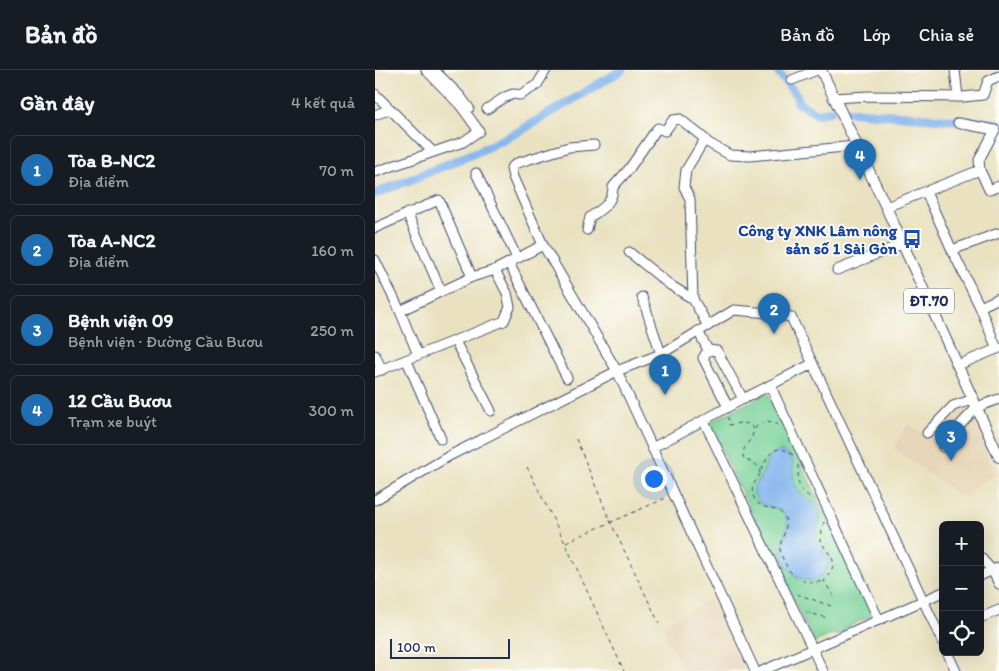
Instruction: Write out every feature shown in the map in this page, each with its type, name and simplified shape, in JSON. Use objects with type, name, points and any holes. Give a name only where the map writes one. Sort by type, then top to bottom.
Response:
[{"type":"main road","name":"ĐT.70","points":[[819,70],[886,207],[999,457]]},
{"type":"street","points":[[426,70],[460,105],[479,131]]},
{"type":"street","points":[[375,172],[463,142],[479,131],[481,123],[460,96],[434,70]]},
{"type":"street","points":[[487,109],[505,97],[513,94],[520,95],[537,85],[546,70]]},
{"type":"street","points":[[792,80],[819,70]]},
{"type":"street","points":[[955,70],[958,97]]},
{"type":"street","points":[[833,98],[983,95],[988,81],[999,76]]},
{"type":"street","points":[[375,94],[433,152]]},
{"type":"street","points":[[375,115],[390,109]]},
{"type":"street","points":[[587,230],[590,216],[611,202],[613,187],[629,169],[658,128],[667,130],[673,120],[677,119],[705,140],[730,155],[750,156],[855,146]]},
{"type":"street","points":[[958,124],[995,130],[979,160],[980,170],[989,190],[999,186]]},
{"type":"street","points":[[705,140],[686,170],[684,187],[690,199],[693,299],[708,326]]},
{"type":"street","points":[[594,145],[569,147],[517,163],[511,168],[543,245],[617,371],[755,671]]},
{"type":"street","points":[[886,207],[980,170]]},
{"type":"street","points":[[476,172],[513,260],[567,378]]},
{"type":"street","points":[[926,192],[998,348],[958,365]]},
{"type":"street","points":[[375,228],[439,200],[472,277]]},
{"type":"street","points":[[407,214],[441,291]]},
{"type":"street","points":[[952,250],[999,233]]},
{"type":"street","points":[[837,270],[902,244]]},
{"type":"street","points":[[399,311],[472,277],[495,270],[543,245]]},
{"type":"street","points":[[629,252],[669,285],[693,299]]},
{"type":"street","points":[[375,260],[418,355]]},
{"type":"street","points":[[375,355],[378,371],[407,361],[505,320],[510,307],[507,293],[495,270]]},
{"type":"street","points":[[641,297],[661,354]]},
{"type":"street","points":[[980,308],[999,298]]},
{"type":"street","points":[[375,500],[419,472],[449,456],[617,371],[661,354],[734,310],[791,317],[939,634]]},
{"type":"street","points":[[698,331],[708,350]]},
{"type":"street","points":[[455,341],[491,411]]},
{"type":"street","points":[[708,350],[717,351],[743,399]]},
{"type":"street","points":[[708,350],[703,358],[728,407]]},
{"type":"street","points":[[407,361],[441,439]]},
{"type":"street","points":[[652,448],[813,364]]},
{"type":"street","points":[[770,385],[879,620]]},
{"type":"street","points":[[927,433],[953,406],[999,399]]},
{"type":"street","points":[[943,447],[976,403]]},
{"type":"street","points":[[704,421],[823,671]]},
{"type":"street","points":[[984,560],[996,569],[999,584]]},
{"type":"street","points":[[984,574],[996,569]]},
{"type":"street","points":[[762,671],[939,594]]},
{"type":"street","points":[[984,616],[999,610]]},
{"type":"street","points":[[949,656],[956,671]]},
{"type":"path","points":[[726,416],[729,418],[729,425],[742,422],[749,424],[754,430]]},
{"type":"path","points":[[760,473],[759,467],[755,462],[744,459],[743,454],[743,450],[750,441],[756,426],[767,421],[776,424],[785,433]]},
{"type":"path","points":[[576,439],[611,522],[659,622]]},
{"type":"path","points":[[794,456],[788,451],[778,449],[766,458],[753,486],[752,493],[762,507],[778,511],[785,517],[787,527],[780,548],[783,560],[793,576],[807,583],[824,581],[831,573],[832,557],[819,540],[824,520]]},
{"type":"path","points":[[798,462],[799,487],[815,500]]},
{"type":"path","points":[[527,466],[624,671]]},
{"type":"path","points":[[565,543],[673,495]]},
{"type":"path","points":[[824,581],[835,598]]},
{"type":"path","points":[[793,592],[834,607]]},
{"type":"path","points":[[801,611],[827,618]]},
{"type":"shaded area","points":[[968,405],[994,474],[971,490],[965,500],[894,448],[908,424],[926,435],[954,409]]},
{"type":"shaded area","points":[[709,600],[745,671],[683,671],[661,625]]},
{"type":"green space","points":[[768,393],[872,615],[844,629],[845,632],[836,636],[834,633],[814,643],[709,423]]},
{"type":"water","points":[[780,451],[791,457],[794,480],[798,491],[814,503],[819,511],[820,516],[815,539],[829,560],[827,569],[817,579],[805,580],[792,573],[787,566],[782,551],[788,523],[786,517],[778,509],[759,503],[754,493],[754,487],[763,473],[769,457]]},
{"type":"waterway","points":[[375,194],[477,152],[520,131],[622,70]]},
{"type":"waterway","points":[[776,70],[797,96],[798,103],[817,114],[831,111]]},
{"type":"waterway","points":[[846,111],[999,124]]},
{"type":"place","name":"12 Cầu Bươu","points":[[860,180]]},
{"type":"place","name":"Công ty XNK Lâm nông sản số 1 Sài Gòn","points":[[912,239]]},
{"type":"place","name":"Tòa A-NC2","points":[[774,334]]},
{"type":"place","name":"Tòa B-NC2","points":[[665,395]]},
{"type":"place","name":"Bệnh viện 09","points":[[951,461]]}]
